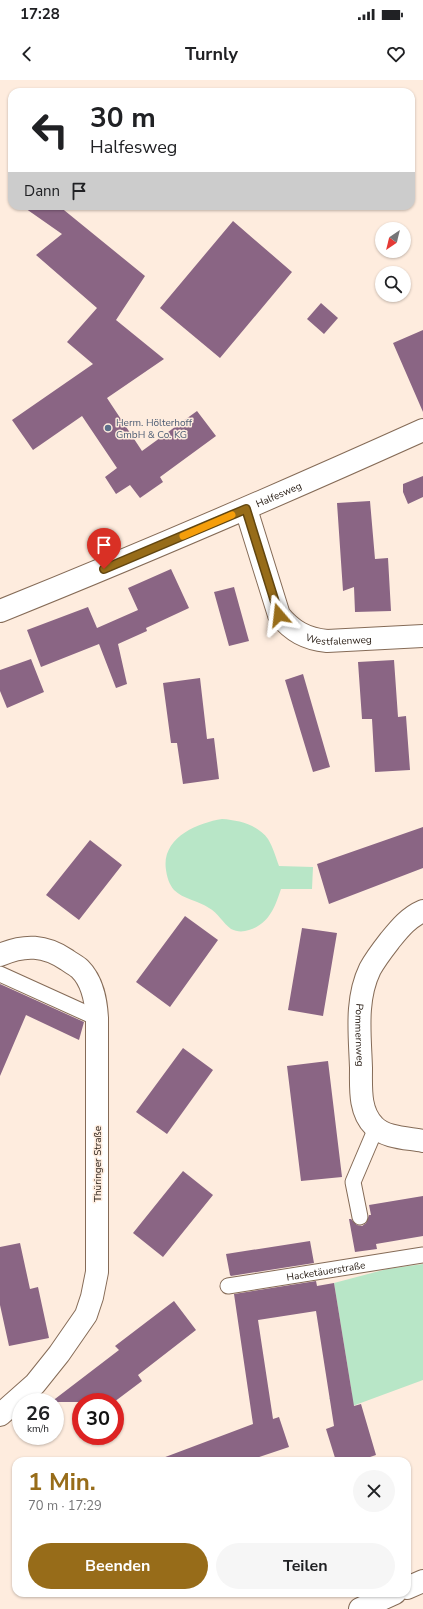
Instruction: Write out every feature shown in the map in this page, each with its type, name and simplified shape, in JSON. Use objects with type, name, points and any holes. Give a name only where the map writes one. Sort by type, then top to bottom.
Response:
[{"type":"street","name":"Halfesweg","points":[[0,611],[246,509],[423,430]]},
{"type":"street","name":"Westfalenweg","points":[[246,509],[279,615],[286,624],[297,633],[311,639],[327,641],[423,636]]},
{"type":"street","name":"Pommernweg","points":[[376,1128],[365,1112],[362,1100],[359,1020],[362,992],[370,969],[378,957],[403,925],[410,918],[423,911]]},
{"type":"street","name":"Thüringer Straße","points":[[0,955],[9,951],[32,947],[41,948],[62,957],[80,969],[89,983],[96,1000],[97,1018],[97,1272],[92,1297],[86,1315],[59,1354],[35,1384],[0,1415]]},
{"type":"street","points":[[376,1128],[385,1133],[423,1141]]},
{"type":"street","points":[[411,1586],[423,1582]]},
{"type":"street","points":[[360,1609],[386,1597]]},
{"type":"lane","points":[[0,974],[97,1018]]},
{"type":"lane","points":[[360,1217],[354,1182],[376,1128]]},
{"type":"lane","name":"Hacketäuerstraße","points":[[228,1286],[423,1255]]},
{"type":"green space","points":[[222,819],[248,824],[264,834],[270,842],[279,866],[313,867],[312,889],[281,889],[274,908],[262,924],[247,931],[231,929],[212,910],[186,898],[174,890],[168,880],[166,859],[169,849],[175,841],[192,828]]},
{"type":"green space","points":[[423,1264],[423,1380],[339,1411],[329,1398],[352,1394],[334,1283],[387,1269]]},
{"type":"building","points":[[28,210],[64,210],[145,276],[116,320],[164,359],[107,398],[142,451],[197,411],[216,436],[160,477],[163,482],[140,498],[130,485],[116,494],[105,477],[117,468],[82,416],[33,450],[12,420],[93,364],[67,342],[97,308],[36,255],[62,234]]},
{"type":"building","points":[[233,221],[292,272],[220,358],[160,308]]},
{"type":"building","points":[[321,303],[338,318],[324,334],[307,319]]},
{"type":"building","points":[[423,330],[423,412],[393,343]]},
{"type":"building","points":[[423,476],[423,497],[408,504],[403,492],[403,484]]},
{"type":"building","points":[[370,501],[375,559],[388,558],[391,611],[355,612],[354,587],[343,591],[337,503]]},
{"type":"building","points":[[171,569],[189,608],[146,628],[147,631],[118,644],[127,684],[116,688],[99,644],[41,667],[27,630],[88,607],[97,628],[138,610],[128,588]]},
{"type":"building","points":[[234,587],[249,641],[229,646],[214,592]]},
{"type":"building","points":[[31,659],[44,692],[7,708],[0,691],[0,670]]},
{"type":"building","points":[[394,660],[398,717],[406,716],[410,770],[375,772],[372,719],[362,719],[358,662]]},
{"type":"building","points":[[303,674],[330,767],[313,772],[285,680]]},
{"type":"building","points":[[200,678],[207,739],[214,738],[219,779],[183,784],[177,743],[171,743],[163,683]]},
{"type":"building","points":[[423,827],[423,868],[329,904],[317,864]]},
{"type":"building","points":[[90,840],[122,865],[79,920],[46,895]]},
{"type":"building","points":[[185,916],[218,940],[170,1007],[136,982]]},
{"type":"building","points":[[302,928],[337,933],[323,1016],[288,1010]]},
{"type":"building","points":[[0,984],[84,1022],[79,1040],[26,1015],[0,1076]]},
{"type":"building","points":[[183,1048],[213,1070],[167,1134],[136,1112]]},
{"type":"building","points":[[328,1061],[342,1177],[301,1181],[287,1066]]},
{"type":"building","points":[[183,1171],[213,1195],[163,1257],[133,1233]]},
{"type":"building","points":[[423,1196],[423,1236],[376,1244],[377,1249],[355,1252],[349,1219],[357,1225],[362,1226],[366,1223],[369,1215],[371,1215],[369,1205]]},
{"type":"building","points":[[310,1241],[314,1263],[230,1275],[226,1254]]},
{"type":"building","points":[[20,1243],[30,1289],[38,1287],[49,1338],[9,1346],[0,1305],[0,1247]]},
{"type":"building","points":[[316,1281],[317,1286],[334,1283],[354,1406],[361,1404],[376,1455],[370,1457],[335,1457],[326,1429],[334,1426],[316,1311],[258,1320],[273,1419],[279,1417],[289,1447],[259,1457],[165,1457],[253,1424],[234,1294]]},
{"type":"building","points":[[174,1301],[196,1330],[138,1375],[142,1381],[124,1394],[124,1393],[72,1393],[72,1402],[64,1402],[64,1393],[63,1393],[119,1350],[115,1346]]},
{"type":"slow traffic","points":[[183,536],[232,515]]},
{"type":"place","name":"Herm. Hölterhoff GmbH & Co. KG","points":[[108,428]]},
{"type":"route","points":[[104,569],[246,509],[279,615]]}]
